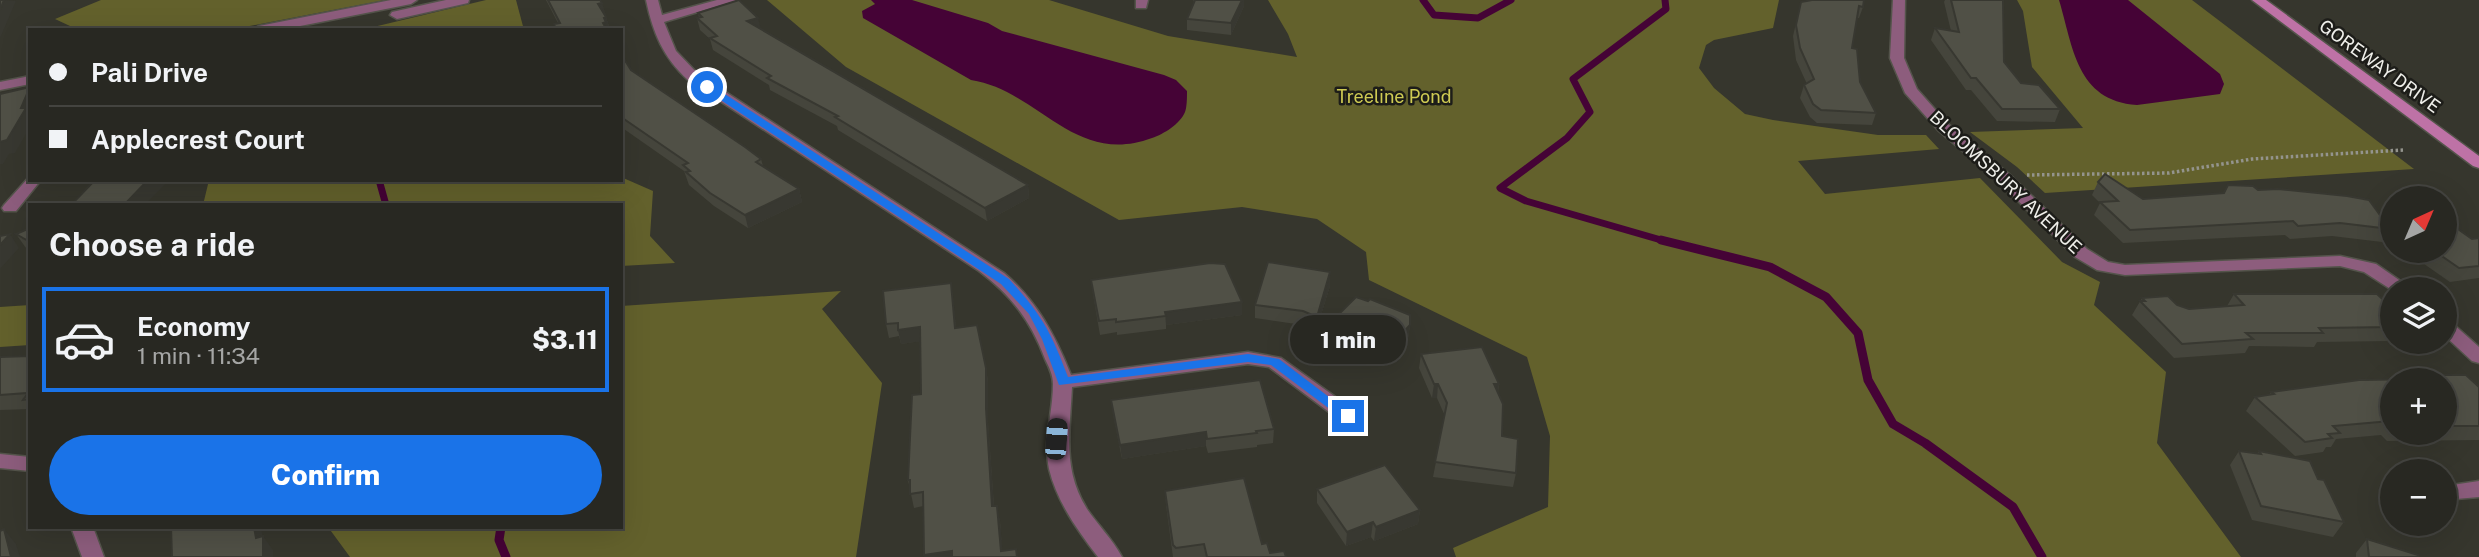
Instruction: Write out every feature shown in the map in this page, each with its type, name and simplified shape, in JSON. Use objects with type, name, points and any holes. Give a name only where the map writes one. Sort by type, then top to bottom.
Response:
[{"type":"street","points":[[269,28],[411,0]]},
{"type":"street","points":[[330,28],[463,0]]},
{"type":"street","points":[[652,0],[658,33],[668,52],[693,77],[1005,282],[1034,313],[1048,339],[1064,382],[1056,439],[1059,468],[1078,516],[1111,557]]},
{"type":"street","points":[[657,20],[732,0]]},
{"type":"street","name":"BLOOMSBURY AVENUE","points":[[1899,0],[1897,58],[1910,90],[1951,135],[2004,178],[2081,253],[2103,266],[2135,271],[2340,261],[2370,268],[2384,277]]},
{"type":"street","name":"GOREWAY DRIVE","points":[[2258,0],[2479,163]]},
{"type":"street","points":[[0,86],[28,80]]},
{"type":"street","points":[[10,208],[31,182]]},
{"type":"street","points":[[2457,337],[2479,357]]},
{"type":"street","points":[[1064,382],[1248,358],[1274,362],[1348,416]]},
{"type":"street","points":[[0,461],[28,464]]},
{"type":"street","points":[[2457,491],[2479,489]]},
{"type":"street","points":[[83,529],[93,557]]},
{"type":"path","points":[[2025,175],[2169,173],[2252,159],[2403,150]]},
{"type":"green space","points":[[101,0],[385,0],[239,28],[70,28],[55,19]]},
{"type":"green space","points":[[486,0],[516,0],[523,28],[369,28]]},
{"type":"green space","name":"Treeline Pond","points":[[767,0],[1049,0],[1168,36],[1297,57],[1288,34],[1268,0],[1779,0],[1773,28],[1714,40],[1706,45],[1699,68],[1714,88],[1745,114],[1878,135],[1926,135],[1939,149],[1798,161],[1825,194],[1980,178],[2062,262],[2100,282],[2094,305],[2166,372],[2157,443],[2241,557],[1456,557],[1453,548],[1548,507],[1550,436],[1527,357],[1369,280],[1366,252],[1317,219],[1242,207],[1119,220],[846,67]]},
{"type":"green space","points":[[2017,0],[2192,0],[2414,169],[2045,193],[2017,167],[1970,132],[2083,128],[2032,67],[2023,11]]},
{"type":"green space","points":[[623,178],[653,191],[650,236],[675,263],[623,266],[623,203],[203,203],[209,182],[623,182]]},
{"type":"green space","points":[[841,291],[822,309],[882,383],[856,557],[350,557],[329,529],[623,529],[623,306]]},
{"type":"green space","points":[[28,305],[28,345],[0,347],[0,307]]},
{"type":"shaded area","points":[[871,0],[912,0],[988,23],[1002,31],[1164,75],[1176,80],[1187,91],[1185,112],[1176,124],[1152,138],[1125,144],[1100,143],[1057,124],[1017,97],[971,80],[863,18],[862,11],[875,4]]},
{"type":"shaded area","points":[[2059,0],[2128,0],[2220,74],[2224,84],[2220,94],[2137,105],[2117,101],[2101,93],[2089,82],[2080,68]]},
{"type":"building","points":[[548,0],[600,0],[602,3],[598,4],[606,17],[606,22],[603,23],[606,28],[555,28],[554,24],[560,23]]},
{"type":"building","points":[[739,0],[758,18],[747,21],[1028,185],[985,208],[835,117],[838,116],[767,78],[771,76],[710,38],[717,36],[697,18],[702,17],[698,13]]},
{"type":"building","points":[[1195,0],[1242,0],[1231,23],[1187,19]]},
{"type":"building","points":[[1864,0],[1863,7],[1859,6],[1852,48],[1857,49],[1860,82],[1876,113],[1821,110],[1813,104],[1804,85],[1814,79],[1800,48],[1796,25],[1801,2]]},
{"type":"building","points":[[1951,0],[2003,0],[2004,62],[2021,83],[2039,85],[2060,109],[2002,109],[1976,78],[1971,78],[1935,28],[1959,32]]},
{"type":"building","points":[[623,57],[631,70],[745,147],[761,159],[756,162],[799,189],[745,215],[710,193],[686,172],[690,171],[683,165],[688,163],[623,118]]},
{"type":"building","points":[[28,87],[21,108],[26,108],[7,140],[0,142],[0,94]]},
{"type":"building","points":[[2105,174],[2143,199],[2224,193],[2228,185],[2253,186],[2258,190],[2278,189],[2347,196],[2369,200],[2380,215],[2380,228],[2340,223],[2298,226],[2293,221],[2130,230],[2100,202],[2118,201],[2098,182]]},
{"type":"building","points":[[93,182],[146,182],[126,203],[73,203]]},
{"type":"building","points":[[2457,228],[2472,239],[2479,238],[2479,266],[2459,268],[2452,263],[2457,263]]},
{"type":"building","points":[[28,229],[28,241],[16,234]]},
{"type":"building","points":[[10,234],[0,245],[0,236]]},
{"type":"building","points":[[1268,262],[1330,272],[1317,317],[1303,311],[1255,305]]},
{"type":"building","points":[[1210,263],[1225,264],[1242,302],[1165,312],[1166,316],[1116,322],[1116,319],[1099,321],[1091,280]]},
{"type":"building","points":[[951,283],[955,328],[977,325],[986,368],[992,506],[997,506],[1001,551],[1016,549],[1017,557],[952,557],[952,551],[924,555],[923,492],[910,494],[908,480],[912,395],[921,394],[920,327],[898,330],[898,323],[886,324],[883,291]]},
{"type":"building","points":[[2234,294],[2377,294],[2380,297],[2380,327],[2319,328],[2323,333],[2246,333],[2253,339],[2182,344],[2140,301],[2145,301],[2142,298],[2168,296],[2177,305],[2189,309],[2244,305]]},
{"type":"building","points":[[1356,297],[1368,301],[1370,299],[1410,315],[1410,325],[1385,352],[1347,335],[1350,332],[1330,323]]},
{"type":"building","points":[[1482,347],[1499,384],[1494,384],[1503,404],[1502,436],[1518,439],[1516,473],[1435,462],[1447,403],[1438,384],[1434,384],[1421,354]]},
{"type":"building","points":[[28,356],[28,393],[0,395],[0,357]]},
{"type":"building","points":[[2457,375],[2466,375],[2479,387],[2479,426],[2457,426]]},
{"type":"building","points":[[1260,380],[1274,429],[1207,439],[1206,432],[1120,445],[1111,400]]},
{"type":"building","points":[[2380,380],[2380,422],[2333,426],[2340,433],[2328,434],[2332,438],[2305,442],[2255,397],[2274,394],[2271,392]]},
{"type":"building","points":[[2239,451],[2261,454],[2259,451],[2310,461],[2318,479],[2324,480],[2344,522],[2261,506]]},
{"type":"building","points":[[1385,465],[1420,510],[1376,527],[1373,522],[1347,532],[1317,489]]},
{"type":"building","points":[[1244,478],[1262,544],[1267,543],[1270,553],[1284,551],[1286,557],[1207,557],[1204,544],[1176,548],[1173,545],[1165,491]]},
{"type":"building","points":[[4,529],[11,557],[0,557],[0,531]]},
{"type":"building","points":[[171,529],[254,529],[256,538],[263,536],[263,557],[172,557]]},
{"type":"building","points":[[2367,539],[2418,555],[2418,557],[2369,557]]},
{"type":"waterway","points":[[1423,0],[1434,15],[1478,18],[1511,0]]},
{"type":"waterway","points":[[1662,240],[1526,201],[1500,188],[1567,138],[1590,112],[1573,79],[1666,9],[1665,0]]},
{"type":"waterway","points":[[380,182],[385,203]]},
{"type":"waterway","points":[[1662,240],[1770,267],[1826,297],[1858,333],[1868,380],[1893,424],[1925,443],[2013,507],[2042,557]]},
{"type":"waterway","points":[[1662,240],[1668,242]]},
{"type":"waterway","points":[[501,529],[499,540],[506,557]]},
{"type":"route","points":[[707,87],[1005,282],[1034,313],[1048,339],[1064,382],[1248,358],[1274,362],[1348,416]]}]
